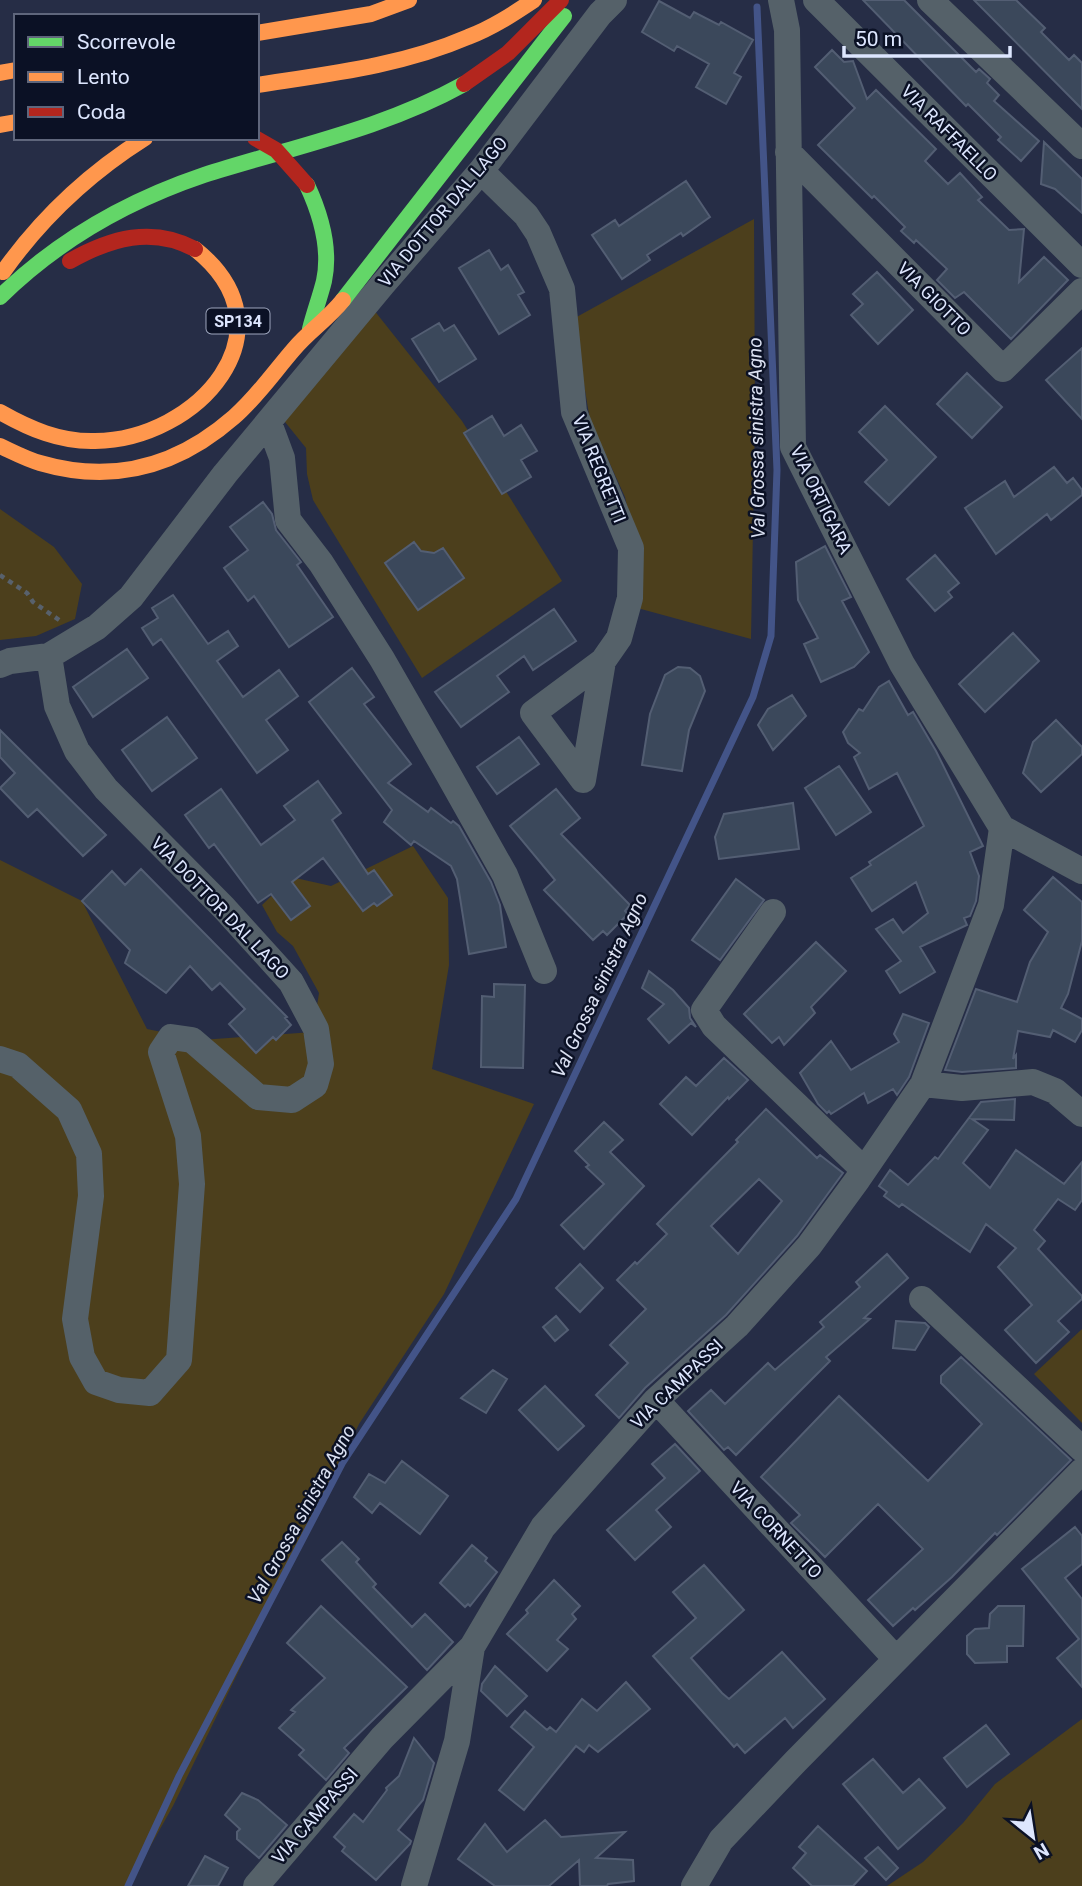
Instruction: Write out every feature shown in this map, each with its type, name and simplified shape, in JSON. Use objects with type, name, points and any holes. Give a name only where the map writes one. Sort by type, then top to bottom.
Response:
[{"type":"main road","points":[[259,33],[371,14],[409,0]]},
{"type":"main road","points":[[259,85],[416,58],[483,30],[534,0]]},
{"type":"main road","points":[[5,303],[38,261],[75,234],[117,211],[175,185],[371,125],[428,101],[500,60],[561,0]]},
{"type":"main road","points":[[0,446],[38,463],[85,472],[111,473],[166,462],[215,433],[239,413],[263,387],[310,329],[328,319],[553,32],[575,0]]},
{"type":"main road","points":[[0,276],[37,226],[67,195],[100,167],[142,140]]},
{"type":"main road","points":[[258,140],[276,150],[307,186],[323,223],[326,267],[310,329]]},
{"type":"main road","name":"SP134","points":[[0,412],[42,435],[89,443],[131,438],[155,430],[177,419],[214,388],[227,369],[236,346],[239,324],[236,305],[228,285],[216,268],[200,253],[182,242],[163,236],[137,237],[108,243],[85,252],[5,303]]},
{"type":"street","name":"VIA DOTTOR DAL LAGO","points":[[0,1059],[18,1065],[69,1110],[89,1154],[91,1196],[75,1319],[82,1357],[96,1382],[119,1390],[150,1393],[179,1360],[192,1184],[188,1136],[161,1052],[172,1037],[192,1040],[258,1097],[292,1100],[315,1085],[321,1064],[316,1029],[291,982],[224,908],[106,789],[77,751],[57,706],[49,656],[97,627],[131,597],[225,474],[481,171],[600,14],[614,0]]},
{"type":"street","name":"VIA ORTIGARA","points":[[782,0],[787,30],[793,447],[902,664],[1002,828]]},
{"type":"street","name":"VIA RAFFAELLO","points":[[816,0],[1082,265]]},
{"type":"street","points":[[930,0],[1082,146]]},
{"type":"street","points":[[0,57],[14,68]]},
{"type":"street","name":"VIA GIOTTO","points":[[788,152],[1003,369],[1082,291]]},
{"type":"street","name":"VIA REGRETTI","points":[[481,171],[526,215],[538,233],[562,289],[574,412],[631,548],[630,598],[620,638],[603,661]]},
{"type":"street","points":[[269,422],[282,458],[288,520],[321,563],[382,659],[453,783],[505,875],[544,971]]},
{"type":"street","points":[[0,665],[10,661],[49,656]]},
{"type":"street","points":[[1002,828],[1082,871]]},
{"type":"street","name":"VIA CAMPASSI","points":[[256,1886],[382,1738],[472,1647],[543,1527],[656,1400],[737,1326],[809,1246],[864,1170],[923,1084],[991,905],[1002,828]]},
{"type":"street","points":[[773,912],[704,1010],[714,1026],[864,1170]]},
{"type":"street","points":[[923,1084],[962,1088],[1033,1082],[1055,1091],[1082,1114]]},
{"type":"street","points":[[922,1298],[1082,1449]]},
{"type":"street","name":"VIA CORNETTO","points":[[656,1400],[896,1659]]},
{"type":"street","points":[[694,1886],[721,1840],[896,1659],[1078,1487]]},
{"type":"street","points":[[414,1886],[457,1741],[472,1647]]},
{"type":"path","points":[[0,575],[27,593],[33,602],[46,609],[60,622],[66,623],[76,640]]},
{"type":"shaded area","points":[[754,219],[755,418],[751,639],[630,606],[635,544],[625,497],[590,420],[573,319]]},
{"type":"shaded area","points":[[362,295],[462,421],[562,581],[422,678],[313,500],[307,474],[306,448],[273,407]]},
{"type":"shaded area","points":[[0,509],[54,547],[82,584],[75,619],[36,636],[0,640]]},
{"type":"shaded area","points":[[413,846],[448,898],[449,965],[432,1069],[534,1104],[444,1294],[359,1424],[173,1806],[128,1886],[0,1886],[0,860],[82,901],[147,1029],[201,1040],[313,1032],[319,993],[293,946],[277,932],[262,905],[291,877],[331,886]]},
{"type":"shaded area","points":[[1082,1329],[1082,1423],[1034,1374]]},
{"type":"shaded area","points":[[1082,1719],[1082,1886],[887,1886],[923,1862],[963,1823],[995,1784]]},
{"type":"building","points":[[863,0],[904,0],[976,72],[979,69],[990,79],[987,83],[999,95],[994,101],[1039,141],[1021,161],[998,140],[1001,137],[968,104],[966,106]]},
{"type":"building","points":[[974,0],[1016,0],[1045,28],[1041,32],[1069,60],[1074,55],[1082,63],[1082,109]]},
{"type":"building","points":[[659,1],[690,18],[694,12],[719,25],[721,22],[753,40],[734,73],[741,77],[726,104],[696,87],[709,64],[677,46],[674,51],[642,32]]},
{"type":"building","points":[[832,50],[844,62],[853,61],[867,99],[876,90],[936,149],[925,161],[948,184],[960,173],[982,197],[978,200],[1009,230],[1024,229],[1019,282],[1044,257],[1068,280],[1011,339],[964,292],[955,298],[937,280],[947,269],[916,240],[914,243],[901,231],[905,227],[818,145],[855,108],[815,67]]},
{"type":"building","points":[[1044,142],[1082,179],[1082,213],[1055,189],[1041,184]]},
{"type":"building","points":[[686,181],[710,217],[683,236],[681,233],[647,255],[650,260],[622,279],[592,235],[615,220],[619,226]]},
{"type":"building","points":[[489,250],[501,270],[508,265],[524,292],[518,295],[530,315],[499,334],[459,268]]},
{"type":"building","points":[[877,272],[913,310],[878,344],[851,315],[863,304],[853,294]]},
{"type":"building","points":[[439,323],[444,331],[454,325],[476,359],[439,382],[412,339]]},
{"type":"building","points":[[1082,348],[1082,419],[1046,380]]},
{"type":"building","points":[[967,373],[1002,407],[972,438],[937,404]]},
{"type":"building","points":[[885,406],[936,457],[889,505],[865,482],[887,460],[859,432]]},
{"type":"building","points":[[492,416],[504,436],[521,425],[537,451],[521,460],[531,477],[502,494],[464,433]]},
{"type":"building","points":[[1054,467],[1067,483],[1073,478],[1082,490],[1082,495],[1051,520],[1047,514],[996,554],[965,508],[1005,481],[1014,497]]},
{"type":"building","points":[[263,502],[272,514],[276,530],[301,562],[297,565],[333,617],[289,647],[254,596],[248,601],[224,568],[248,550],[230,527]]},
{"type":"building","points":[[414,542],[421,551],[434,553],[443,548],[464,578],[418,610],[385,563]]},
{"type":"building","points":[[825,546],[851,597],[842,601],[869,652],[854,667],[821,682],[804,644],[818,638],[798,600],[796,562]]},
{"type":"building","points":[[935,555],[959,583],[948,592],[952,597],[935,611],[907,579]]},
{"type":"building","points":[[173,595],[208,644],[228,631],[238,646],[217,661],[243,697],[279,670],[298,696],[266,720],[288,750],[257,773],[161,639],[153,645],[142,628],[158,618],[152,608]]},
{"type":"building","points":[[554,609],[576,641],[533,670],[524,656],[497,676],[509,692],[461,727],[435,692]]},
{"type":"building","points":[[1013,633],[1039,661],[985,712],[959,684]]},
{"type":"building","points":[[127,649],[148,678],[93,717],[73,687]]},
{"type":"building","points":[[678,667],[690,668],[700,676],[705,691],[689,730],[682,771],[642,765],[650,714],[665,675]]},
{"type":"building","points":[[352,668],[374,697],[364,704],[411,764],[388,783],[428,812],[431,808],[459,826],[491,882],[500,905],[506,947],[469,954],[457,879],[451,866],[414,841],[411,845],[384,822],[392,810],[309,702]]},
{"type":"building","points":[[889,681],[908,715],[913,712],[936,751],[983,846],[970,852],[979,876],[976,901],[970,916],[964,918],[967,925],[920,947],[935,972],[900,993],[886,971],[901,961],[876,929],[893,919],[903,933],[928,913],[916,882],[872,911],[851,878],[871,865],[869,862],[924,826],[897,773],[869,789],[854,757],[860,753],[848,743],[843,732],[859,709],[863,711],[879,687]]},
{"type":"building","points":[[792,695],[806,716],[773,750],[758,725],[768,709]]},
{"type":"building","points":[[167,717],[197,758],[152,791],[122,750]]},
{"type":"building","points":[[1056,720],[1082,747],[1082,754],[1041,792],[1023,773],[1033,742]]},
{"type":"building","points":[[0,730],[106,835],[83,856],[37,809],[28,817],[0,788],[15,773],[0,757]]},
{"type":"building","points":[[519,737],[539,764],[497,794],[477,767]]},
{"type":"building","points":[[839,766],[871,812],[836,835],[805,788]]},
{"type":"building","points":[[318,781],[341,813],[332,820],[368,874],[374,870],[392,895],[377,906],[374,903],[363,911],[323,858],[292,882],[310,906],[291,920],[271,894],[258,903],[214,844],[209,848],[185,815],[221,789],[261,845],[295,820],[284,806]]},
{"type":"building","points":[[556,789],[580,818],[561,834],[630,905],[625,911],[628,914],[607,935],[603,931],[593,940],[544,890],[555,880],[510,826]]},
{"type":"building","points":[[793,803],[799,849],[719,859],[715,837],[724,814]]},
{"type":"building","points":[[141,869],[287,1017],[285,1018],[291,1025],[276,1040],[273,1037],[256,1053],[229,1024],[245,1009],[220,983],[212,990],[190,966],[166,993],[125,963],[130,950],[82,901],[112,871],[125,885]]},
{"type":"building","points":[[1053,877],[1082,902],[1082,941],[1068,994],[1061,1008],[1082,1019],[1082,1030],[1075,1042],[1053,1030],[1050,1037],[1018,1031],[1013,1059],[1016,1055],[1016,1068],[962,1072],[945,1070],[976,989],[1017,1002],[1030,962],[1048,932],[1024,910]]},
{"type":"building","points":[[736,879],[764,900],[720,960],[692,940]]},
{"type":"building","points":[[816,942],[846,971],[811,1007],[815,1013],[784,1045],[779,1037],[772,1043],[744,1014]]},
{"type":"building","points":[[649,971],[673,990],[689,1008],[690,1018],[696,1027],[691,1023],[669,1043],[648,1019],[664,1004],[642,988]]},
{"type":"building","points":[[494,984],[525,985],[523,1068],[481,1067],[482,996],[494,997]]},
{"type":"building","points":[[903,1014],[929,1023],[909,1077],[897,1095],[893,1089],[868,1103],[864,1093],[831,1114],[829,1111],[827,1113],[818,1104],[800,1073],[831,1041],[851,1070],[899,1042],[894,1034]]},
{"type":"building","points":[[724,1058],[748,1080],[692,1135],[660,1104],[686,1077],[696,1086]]},
{"type":"building","points":[[1015,1099],[1014,1120],[972,1119],[988,1130],[963,1163],[990,1188],[1016,1150],[1064,1184],[1082,1162],[1082,1200],[1075,1210],[1058,1199],[1034,1230],[1045,1241],[1038,1249],[1082,1296],[1058,1321],[1069,1332],[1036,1363],[1005,1330],[1032,1305],[998,1267],[1016,1248],[986,1224],[970,1252],[902,1204],[899,1207],[884,1196],[887,1192],[879,1186],[890,1170],[908,1185],[935,1157],[938,1159],[981,1102]]},
{"type":"building","points":[[766,1109],[817,1158],[820,1155],[843,1173],[797,1236],[726,1315],[645,1388],[619,1418],[596,1395],[628,1363],[610,1345],[646,1309],[617,1280],[667,1234],[657,1224],[738,1142],[736,1140]],"holes":[[[759,1179],[782,1201],[738,1254],[711,1226]]]},
{"type":"building","points":[[604,1122],[623,1140],[610,1152],[644,1186],[584,1249],[561,1225],[604,1184],[586,1167],[589,1165],[575,1151]]},
{"type":"building","points":[[887,1254],[908,1278],[864,1318],[870,1319],[826,1357],[830,1361],[736,1455],[728,1447],[724,1450],[688,1411],[711,1390],[725,1404],[768,1363],[775,1370],[824,1327],[820,1322],[860,1287],[856,1282]]},
{"type":"building","points":[[580,1264],[603,1288],[580,1312],[556,1288]]},
{"type":"building","points":[[556,1316],[568,1330],[555,1341],[543,1327]]},
{"type":"building","points":[[896,1321],[925,1323],[929,1327],[915,1350],[893,1348]]},
{"type":"building","points":[[961,1357],[1071,1460],[952,1577],[893,1626],[868,1600],[923,1549],[878,1504],[825,1557],[791,1523],[800,1515],[761,1477],[839,1396],[928,1481],[982,1424],[941,1383],[941,1376]]},
{"type":"building","points":[[493,1370],[507,1379],[486,1413],[461,1398]]},
{"type":"building","points":[[545,1386],[584,1426],[558,1450],[519,1410]]},
{"type":"building","points":[[675,1444],[700,1471],[656,1510],[671,1527],[635,1560],[607,1530],[665,1478],[652,1464]]},
{"type":"building","points":[[402,1461],[448,1496],[420,1534],[380,1503],[372,1513],[354,1497],[369,1474],[385,1483]]},
{"type":"building","points":[[1075,1527],[1082,1536],[1082,1564],[1065,1578],[1082,1599],[1082,1687],[1057,1658],[1079,1639],[1022,1569]]},
{"type":"building","points":[[342,1542],[359,1559],[356,1562],[376,1584],[373,1587],[412,1627],[425,1614],[453,1642],[427,1670],[322,1560]]},
{"type":"building","points":[[472,1545],[487,1558],[485,1561],[497,1572],[470,1606],[468,1604],[465,1607],[440,1583]]},
{"type":"building","points":[[704,1565],[744,1610],[691,1658],[722,1693],[729,1699],[782,1652],[825,1699],[793,1728],[785,1718],[745,1753],[737,1744],[734,1747],[653,1656],[696,1618],[673,1592]]},
{"type":"building","points":[[554,1580],[580,1606],[572,1614],[576,1619],[557,1640],[568,1649],[547,1671],[507,1634]]},
{"type":"building","points":[[321,1606],[407,1687],[344,1748],[349,1753],[326,1780],[299,1755],[304,1750],[279,1728],[295,1712],[291,1710],[325,1678],[287,1643]]},
{"type":"building","points":[[998,1606],[1024,1606],[1023,1646],[1007,1646],[1007,1662],[975,1663],[967,1654],[967,1636],[975,1629],[989,1628],[990,1614]]},
{"type":"building","points":[[495,1666],[527,1696],[507,1716],[481,1691],[482,1684]]},
{"type":"building","points":[[626,1682],[650,1709],[598,1752],[589,1745],[584,1752],[576,1746],[524,1810],[499,1790],[534,1747],[511,1727],[525,1711],[547,1730],[550,1727],[556,1732],[582,1699],[597,1711]]},
{"type":"building","points":[[986,1725],[1009,1754],[967,1787],[944,1758]]},
{"type":"building","points":[[414,1738],[434,1763],[423,1800],[398,1830],[411,1841],[410,1844],[376,1880],[342,1851],[345,1847],[334,1837],[354,1814],[363,1822],[386,1788],[399,1776]]},
{"type":"building","points":[[873,1759],[903,1793],[919,1779],[945,1808],[898,1849],[843,1784]]},
{"type":"building","points":[[242,1793],[258,1800],[287,1825],[259,1858],[237,1839],[240,1829],[225,1815]]},
{"type":"building","points":[[545,1820],[561,1837],[625,1832],[596,1858],[633,1860],[634,1881],[607,1886],[580,1886],[579,1860],[549,1886],[495,1886],[458,1859],[485,1824],[507,1852]]},
{"type":"building","points":[[818,1826],[867,1871],[853,1886],[812,1886],[793,1868],[806,1853],[799,1847]]},
{"type":"building","points":[[878,1847],[898,1868],[886,1880],[865,1858]]},
{"type":"building","points":[[205,1856],[228,1868],[218,1886],[188,1886]]},
{"type":"waterway","name":"Val Grossa sinistra Agno","points":[[128,1886],[179,1776],[343,1462],[516,1199],[753,697],[771,636],[777,470],[757,7]]},
{"type":"traffic: fast","points":[[343,300],[564,16]]},
{"type":"traffic: fast","points":[[0,297],[22,276],[70,240],[148,197],[204,175],[369,125],[433,100],[464,84]]},
{"type":"traffic: fast","points":[[307,185],[317,208],[326,256],[324,281],[310,329]]},
{"type":"traffic: slow","points":[[259,33],[371,14],[409,0]]},
{"type":"traffic: slow","points":[[259,85],[364,68],[443,47],[485,29],[534,0]]},
{"type":"traffic: slow","points":[[0,73],[14,70]]},
{"type":"traffic: slow","points":[[0,125],[14,122]]},
{"type":"traffic: slow","points":[[3,272],[67,198],[104,166],[142,140]]},
{"type":"traffic: slow","points":[[0,412],[46,433],[95,441],[133,436],[168,422],[198,401],[222,375],[235,345],[237,313],[224,280],[195,249]]},
{"type":"traffic: slow","points":[[0,446],[40,463],[93,472],[143,467],[167,459],[190,448],[234,417],[300,343],[343,300]]},
{"type":"traffic: jam","points":[[464,84],[508,53],[561,0]]},
{"type":"traffic: jam","points":[[258,140],[276,150],[307,185]]},
{"type":"traffic: jam","points":[[70,261],[101,246],[132,238],[163,238],[195,249]]}]
